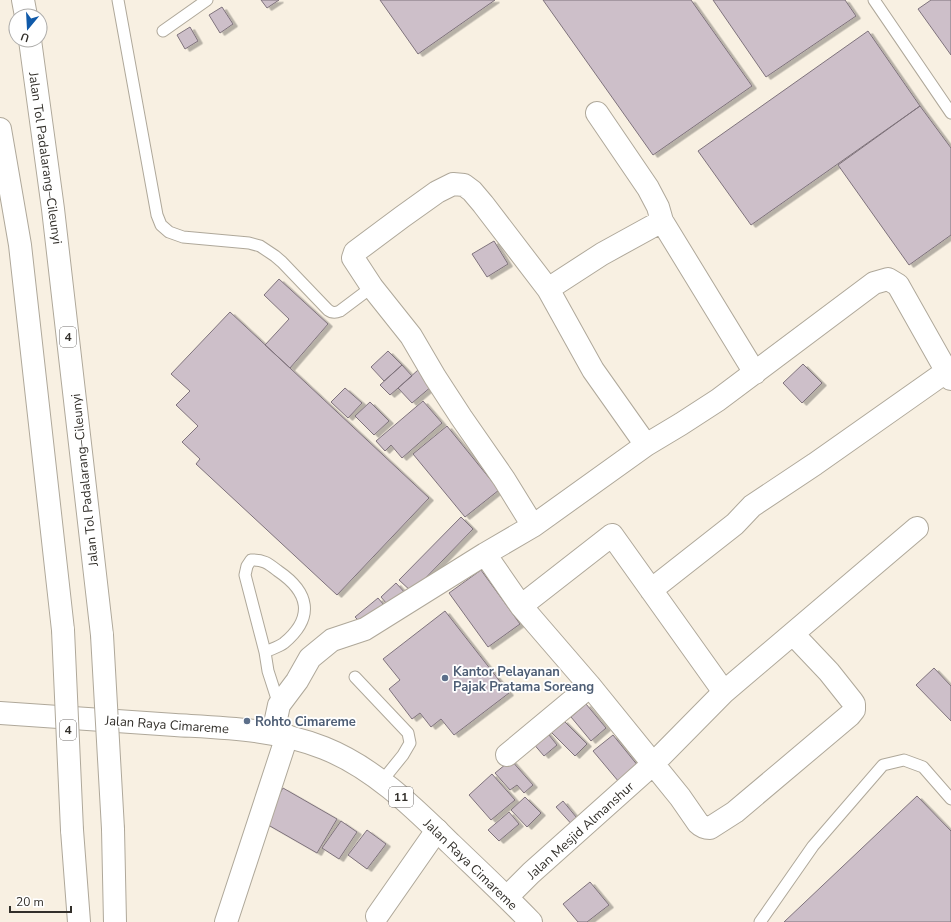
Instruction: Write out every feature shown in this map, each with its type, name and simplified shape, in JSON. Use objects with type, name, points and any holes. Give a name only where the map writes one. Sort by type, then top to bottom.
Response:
[{"type":"main road","name":"Jalan Tol Padalarang–Cileunyi","points":[[31,48],[54,209],[102,635],[113,829],[115,922]]},
{"type":"main road","points":[[597,113],[648,188],[658,207],[662,221],[754,373]]},
{"type":"main road","name":"4","points":[[0,130],[20,245],[63,630],[72,830],[79,922]]},
{"type":"main road","points":[[533,526],[504,479],[435,377],[411,336],[372,287],[353,258],[355,252],[402,217],[437,192],[453,184],[464,185],[472,191],[548,289],[593,370],[646,444]]},
{"type":"main road","points":[[548,289],[602,254],[662,221]]},
{"type":"main road","points":[[226,922],[280,735],[279,705],[297,681],[310,658],[332,640],[365,629],[485,554],[533,526],[646,444],[718,400],[874,283],[888,280],[898,285],[949,375],[752,506],[734,524],[651,590]]},
{"type":"main road","name":"Jalan Mesjid Almanshur","points":[[507,897],[531,873],[653,764],[724,692],[917,528]]},
{"type":"main road","points":[[521,606],[612,535],[724,692]]},
{"type":"main road","points":[[485,554],[521,606],[590,686],[680,797],[698,823],[704,827],[710,828],[736,812],[854,710],[854,704],[829,672],[793,634]]},
{"type":"main road","points":[[507,755],[590,686]]},
{"type":"main road","name":"Jalan Raya Cimareme","points":[[0,713],[244,729],[306,741],[324,748],[345,758],[394,790],[507,897],[531,922]]},
{"type":"main road","points":[[376,916],[437,830]]},
{"type":"lane","points":[[118,0],[157,215],[161,225],[169,232],[183,237],[249,243],[260,246],[282,262],[331,312],[335,313],[340,311],[372,287]]},
{"type":"lane","points":[[163,31],[207,0]]},
{"type":"lane","points":[[874,0],[951,113]]},
{"type":"lane","points":[[265,652],[283,643],[300,626],[305,612],[302,596],[289,578],[259,559],[251,560],[247,566],[245,575],[265,652],[268,671],[279,705]]},
{"type":"lane","points":[[355,677],[408,733],[410,743],[403,755],[382,781]]},
{"type":"lane","points":[[760,922],[814,846],[883,765],[904,760],[923,767],[951,799]]},
{"type":"building","points":[[261,0],[279,0],[267,8]]},
{"type":"building","points":[[380,0],[495,0],[418,54]]},
{"type":"building","points":[[543,0],[691,0],[752,86],[653,155]]},
{"type":"building","points":[[713,0],[845,0],[856,16],[766,77]]},
{"type":"building","points":[[931,0],[951,0],[951,55],[918,9]]},
{"type":"building","points":[[222,7],[233,24],[220,33],[209,15]]},
{"type":"building","points":[[190,27],[198,41],[185,49],[177,35]]},
{"type":"building","points":[[868,31],[920,106],[751,225],[698,151]]},
{"type":"building","points":[[920,106],[951,148],[951,235],[909,265],[838,165]]},
{"type":"building","points":[[494,241],[508,264],[487,277],[472,254]]},
{"type":"building","points":[[279,279],[328,324],[290,368],[265,345],[289,319],[264,295]]},
{"type":"building","points":[[230,312],[429,498],[337,595],[196,464],[200,459],[182,442],[198,426],[176,405],[190,391],[171,374]]},
{"type":"building","points":[[388,351],[402,365],[384,381],[371,367]]},
{"type":"building","points":[[803,364],[822,383],[802,403],[783,383]]},
{"type":"building","points":[[402,365],[412,376],[390,395],[380,385]]},
{"type":"building","points":[[418,370],[432,386],[412,403],[398,388]]},
{"type":"building","points":[[345,388],[362,403],[348,418],[331,402]]},
{"type":"building","points":[[423,401],[442,423],[402,458],[391,445],[385,451],[376,441]]},
{"type":"building","points":[[370,402],[389,421],[374,435],[355,416]]},
{"type":"building","points":[[447,426],[499,490],[465,517],[413,454]]},
{"type":"building","points":[[461,517],[473,529],[412,592],[399,580]]},
{"type":"building","points":[[481,570],[520,624],[488,647],[449,593]]},
{"type":"building","points":[[396,583],[407,595],[392,610],[381,597]]},
{"type":"building","points":[[378,598],[384,605],[362,624],[355,617]]},
{"type":"building","points":[[445,611],[509,693],[454,735],[441,719],[431,727],[420,713],[412,719],[389,689],[400,680],[383,659]]},
{"type":"building","points":[[934,668],[951,686],[951,721],[916,685]]},
{"type":"building","points":[[586,704],[606,728],[591,741],[571,717]]},
{"type":"building","points":[[563,720],[587,744],[575,756],[551,732]]},
{"type":"building","points":[[545,730],[557,745],[544,756],[532,742]]},
{"type":"building","points":[[613,735],[643,772],[624,788],[593,751]]},
{"type":"building","points":[[511,760],[533,785],[524,793],[517,785],[510,790],[495,773]]},
{"type":"building","points":[[492,774],[515,800],[491,820],[469,795]]},
{"type":"building","points":[[283,788],[337,819],[317,853],[263,822]]},
{"type":"building","points":[[917,796],[951,831],[951,922],[784,922]]},
{"type":"building","points":[[525,797],[541,813],[527,827],[511,810]]},
{"type":"building","points":[[563,801],[581,823],[575,828],[556,807]]},
{"type":"building","points":[[509,812],[519,824],[499,841],[488,830]]},
{"type":"building","points":[[341,821],[357,832],[339,859],[322,848]]},
{"type":"building","points":[[367,830],[386,844],[367,869],[348,855]]},
{"type":"building","points":[[590,882],[609,905],[587,922],[578,922],[563,904]]},
{"type":"place","name":"Kantor Pelayanan Pajak Pratama Soreang","points":[[445,678]]},
{"type":"place","name":"Rohto Cimareme","points":[[247,721]]}]
